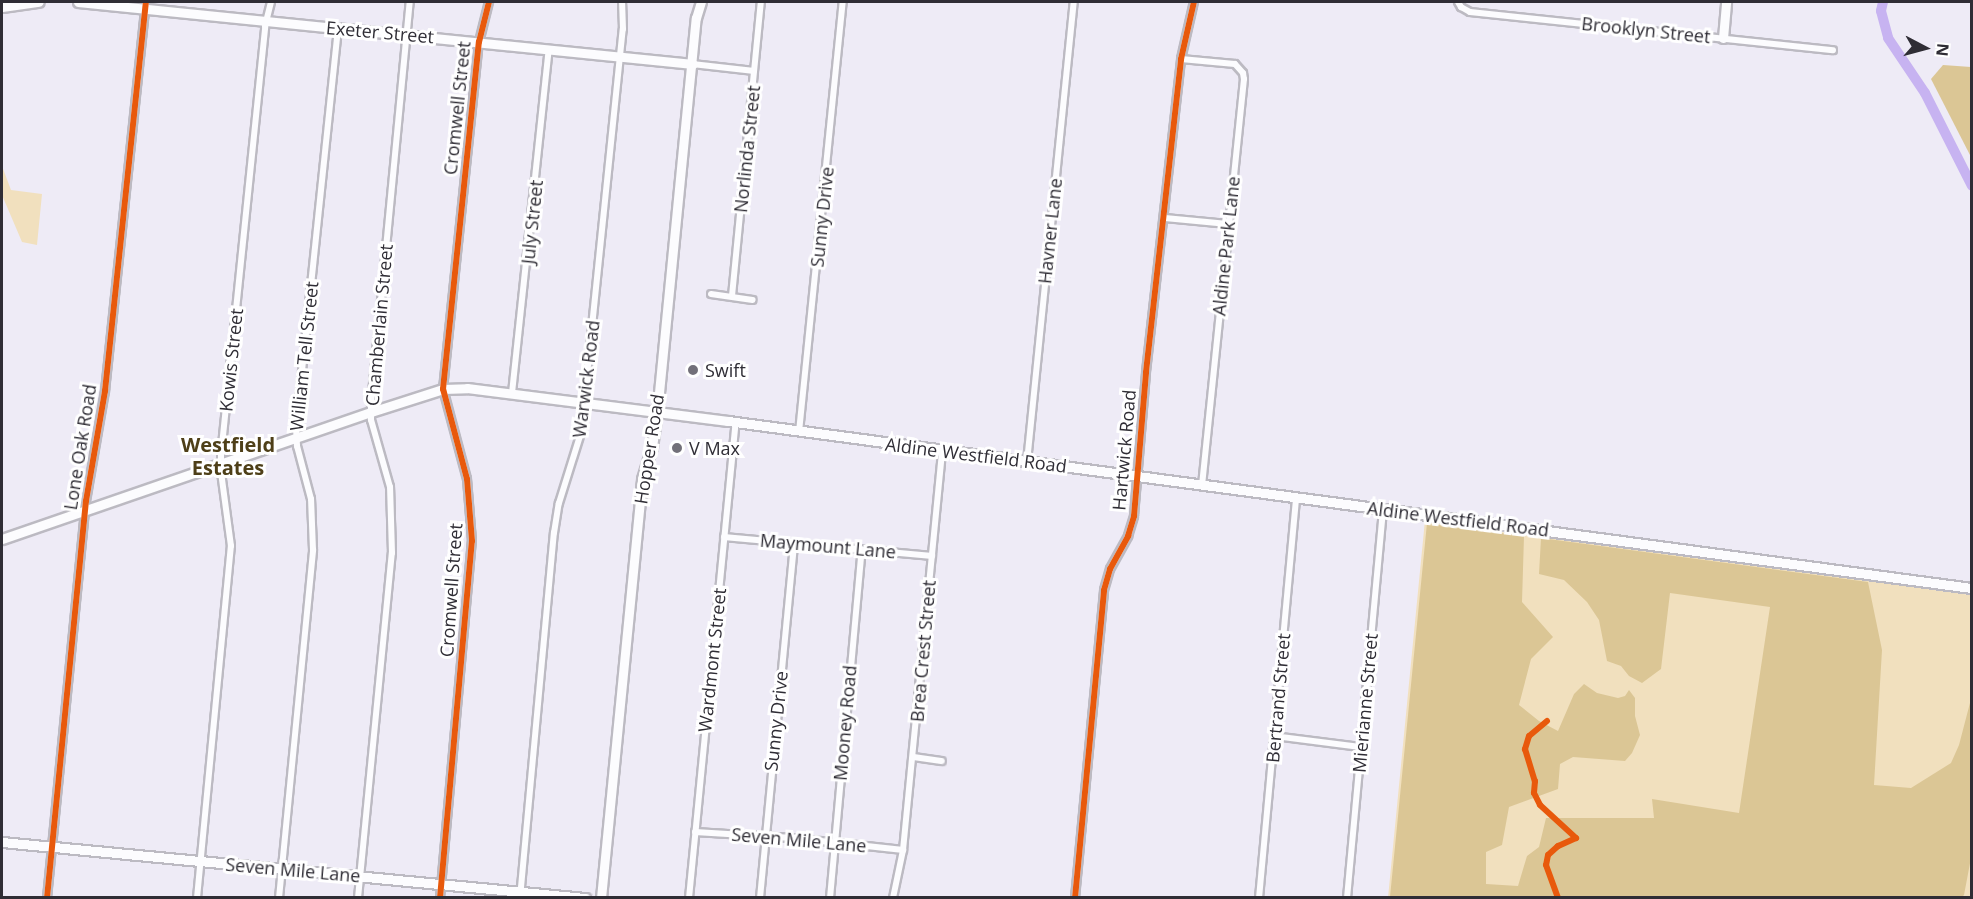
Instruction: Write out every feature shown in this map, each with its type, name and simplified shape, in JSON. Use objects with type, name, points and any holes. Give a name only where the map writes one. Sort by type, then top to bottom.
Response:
[{"type":"main road","points":[[2,7],[39,2]]},
{"type":"main road","name":"Exeter Street","points":[[78,2],[145,5],[338,28],[693,64]]},
{"type":"main road","name":"Hopper Road","points":[[601,897],[642,479],[657,413],[700,2]]},
{"type":"main road","points":[[1723,38],[1726,2]]},
{"type":"main road","name":"Aldine Westfield Road","points":[[2,539],[443,389],[512,393],[736,422],[1971,588]]},
{"type":"main road","name":"Seven Mile Lane","points":[[2,842],[441,884],[520,895],[585,897]]},
{"type":"street","name":"Kowis Street","points":[[197,897],[231,546],[220,465],[266,20],[271,2]]},
{"type":"street","name":"Chamberlain Street","points":[[358,897],[392,553],[390,487],[371,412],[410,2]]},
{"type":"street","name":"Cromwell Street","points":[[440,897],[472,541],[467,479],[443,389],[479,42],[489,2]]},
{"type":"street","name":"Warwick Road","points":[[520,895],[554,533],[559,503],[581,433],[620,57],[622,2]]},
{"type":"street","name":"Norlinda Street","points":[[732,296],[761,2]]},
{"type":"street","name":"Sunny Drive","points":[[799,432],[843,2]]},
{"type":"street","name":"Havner Lane","points":[[1027,462],[1074,2]]},
{"type":"street","name":"Hartwick Road","points":[[1075,897],[1104,590],[1110,569],[1132,526],[1146,372],[1181,59],[1194,2]]},
{"type":"street","name":"Brooklyn Street","points":[[1460,4],[1470,12],[1833,50]]},
{"type":"street","name":"Lone Oak Road","points":[[47,897],[85,512],[105,391],[145,5]]},
{"type":"street","name":"William Tell Street","points":[[279,897],[313,550],[311,499],[296,438],[338,28]]},
{"type":"street","name":"July Street","points":[[512,393],[528,270],[549,49]]},
{"type":"street","name":"Aldine Park Lane","points":[[1181,59],[1235,64],[1243,73],[1202,485]]},
{"type":"street","name":"Exeter Street","points":[[693,64],[754,71]]},
{"type":"street","points":[[1165,218],[1228,224]]},
{"type":"street","points":[[711,294],[753,300]]},
{"type":"street","name":"Wardmont Street","points":[[689,897],[736,422]]},
{"type":"street","name":"Brea Crest Street","points":[[893,897],[899,881],[903,850],[942,451]]},
{"type":"street","name":"Bertrand Street","points":[[1259,897],[1296,498]]},
{"type":"street","name":"Mierianne Street","points":[[1347,897],[1383,510]]},
{"type":"street","name":"Maymount Lane","points":[[724,537],[932,556]]},
{"type":"street","name":"Sunny Drive","points":[[760,897],[794,544]]},
{"type":"street","name":"Mooney Road","points":[[830,897],[861,549]]},
{"type":"street","points":[[1274,736],[1361,747]]},
{"type":"street","points":[[913,757],[942,761]]},
{"type":"street","name":"Seven Mile Lane","points":[[696,832],[765,836],[903,850]]},
{"type":"shaded area","points":[[1943,65],[1971,67],[1971,157],[1931,79]]},
{"type":"shaded area","points":[[2,166],[11,190],[42,194],[37,245],[22,242],[2,195]]},
{"type":"shaded area","points":[[1425,520],[1971,595],[1971,897],[1388,898]]},
{"type":"shaded area","points":[[1427,523],[1524,536],[1522,602],[1553,637],[1531,659],[1519,705],[1539,721],[1558,731],[1574,694],[1584,684],[1597,693],[1618,698],[1625,696],[1629,690],[1635,698],[1635,716],[1640,735],[1632,753],[1625,761],[1573,757],[1560,764],[1558,789],[1509,807],[1502,845],[1486,852],[1486,884],[1518,886],[1527,856],[1539,847],[1546,818],[1654,818],[1652,799],[1739,813],[1770,607],[1670,593],[1661,669],[1642,683],[1629,676],[1621,666],[1607,661],[1599,620],[1587,602],[1564,580],[1539,574],[1541,538],[1868,582],[1882,650],[1874,785],[1911,788],[1951,763],[1959,745],[1971,699],[1971,858],[1964,895],[1961,898],[1390,897]]},
{"type":"waterway","points":[[1883,2],[1881,11],[1888,38],[1925,93],[1972,186]]},
{"type":"cycle path","points":[[47,898],[86,501],[105,391],[146,2]]},
{"type":"cycle path","points":[[440,898],[472,541],[467,479],[443,389],[479,42],[489,2]]},
{"type":"cycle path","points":[[1075,898],[1104,590],[1110,569],[1128,536],[1134,516],[1146,372],[1181,59],[1194,2]]},
{"type":"cycle path","points":[[1547,721],[1529,736],[1525,749],[1535,781],[1534,793],[1540,805],[1576,838],[1558,846],[1548,855],[1546,865],[1558,898]]},
{"type":"place","name":"Swift","points":[[693,370]]},
{"type":"place","name":"V Max","points":[[677,448]]},
{"type":"district","name":"Westfield Estates","points":[[228,456]]}]
